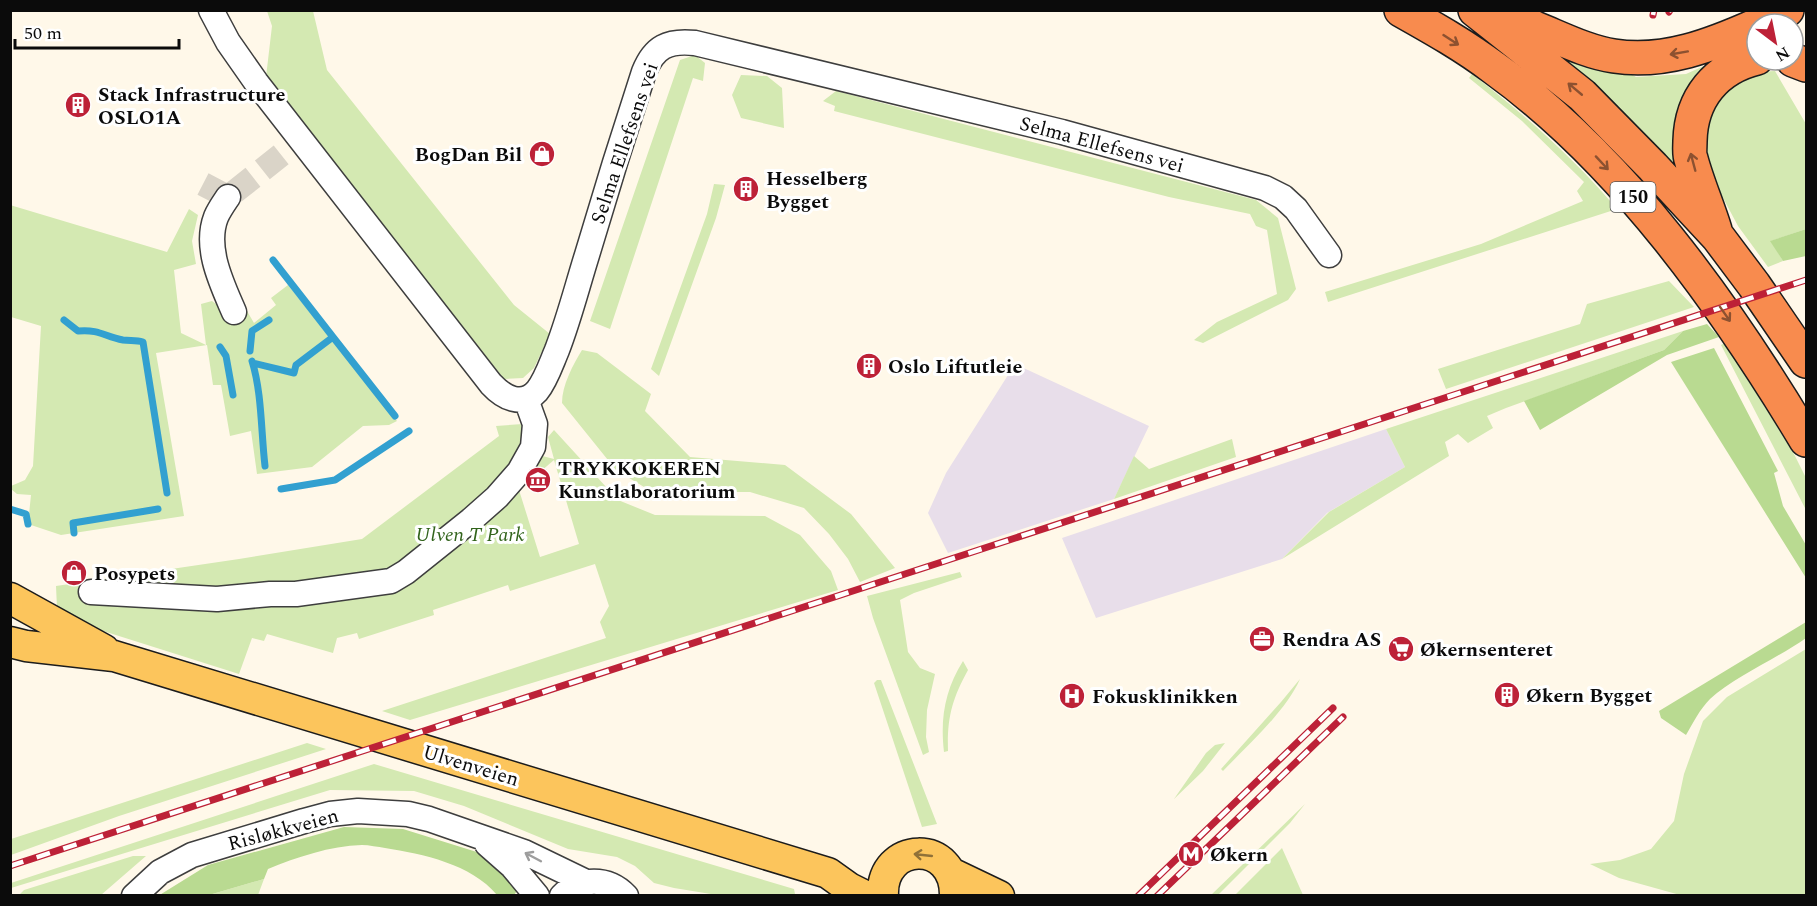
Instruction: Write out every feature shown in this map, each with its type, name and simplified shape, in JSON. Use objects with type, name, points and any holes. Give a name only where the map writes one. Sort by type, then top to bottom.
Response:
[{"type":"highway","name":"150","points":[[1401,10],[1494,68],[1558,120],[1593,153],[1627,190],[1724,311],[1806,440]]},
{"type":"highway","name":"150","points":[[1475,10],[1582,95],[1617,129],[1718,237],[1806,361]]},
{"type":"highway","points":[[1492,10],[1585,48],[1613,56],[1637,57],[1687,52],[1745,42]]},
{"type":"highway","points":[[1718,237],[1690,157],[1690,128],[1700,98],[1745,47]]},
{"type":"main road","name":"Ulvenveien","points":[[10,598],[114,656]]},
{"type":"main road","name":"Ulvenveien","points":[[10,642],[26,646],[114,656],[828,873],[886,881],[906,855],[927,854],[945,863],[954,885],[999,896]]},
{"type":"main road","name":"Ulvenveien","points":[[828,873],[865,896]]},
{"type":"street","points":[[91,592],[132,584],[217,599],[296,594],[391,581],[406,572],[471,520],[497,496],[519,472],[534,447],[535,424],[526,399],[507,398],[491,384],[256,82],[228,42],[211,10]]},
{"type":"street","name":"Selma Ellefsens vei","points":[[526,399],[536,392],[549,371],[566,326],[648,62],[662,47],[678,42],[695,43],[808,69],[1062,132],[1265,188],[1283,197],[1296,210],[1329,255]]},
{"type":"street","points":[[228,197],[216,217],[213,241],[218,274],[234,312]]},
{"type":"street","name":"Risløkkveien","points":[[134,896],[160,872],[192,855],[330,814],[358,811],[408,814],[429,819],[524,852],[586,882],[598,881],[610,884],[626,896]]},
{"type":"street","name":"Risløkkveien","points":[[479,836],[512,866],[537,896]]},
{"type":"street","points":[[562,896],[574,886],[586,882]]},
{"type":"shaded area","points":[[1015,364],[1149,426],[1114,499],[948,553],[928,513],[946,473]]},
{"type":"shaded area","points":[[1386,429],[1405,467],[1327,513],[1282,559],[1096,618],[1062,538]]},
{"type":"green space","points":[[267,11],[313,11],[327,70],[514,305],[550,334],[534,368],[523,378],[504,379],[266,77],[272,26]]},
{"type":"green space","points":[[1535,37],[1618,66],[1636,77],[1686,74],[1706,65],[1700,79],[1690,185]]},
{"type":"green space","points":[[695,55],[705,63],[703,81],[693,78],[610,329],[590,321],[680,60]]},
{"type":"green space","points":[[1757,72],[1776,72],[1806,124],[1806,229],[1771,241],[1783,261],[1768,267],[1738,226],[1706,166],[1705,115],[1715,97]]},
{"type":"green space","points":[[1472,74],[1548,138],[1584,172],[1617,209],[1328,302],[1325,292],[1481,244],[1583,201],[1577,191],[1584,182],[1522,121],[1469,78]]},
{"type":"green space","points":[[741,75],[767,76],[782,88],[784,128],[741,118],[732,95]]},
{"type":"green space","points":[[836,91],[1256,200],[1278,218],[1296,289],[1288,300],[1203,343],[1194,340],[1217,322],[1277,294],[1267,230],[1256,226],[1250,214],[1169,197],[834,111],[835,106],[823,101]]},
{"type":"green space","points":[[714,184],[725,185],[716,218],[659,376],[651,369],[707,214]]},
{"type":"green space","points":[[10,205],[167,252],[189,209],[198,215],[192,241],[196,264],[174,270],[181,333],[206,345],[201,304],[212,301],[228,313],[247,311],[254,323],[276,305],[271,298],[288,285],[397,421],[389,425],[363,426],[312,467],[257,474],[251,431],[230,436],[221,385],[213,385],[207,345],[156,353],[184,516],[61,535],[28,524],[31,495],[17,494],[11,486],[25,480],[33,466],[41,326],[11,317]]},
{"type":"green space","points":[[1806,229],[1806,256],[1783,261],[1770,241]]},
{"type":"green space","points":[[1669,281],[1694,307],[1446,389],[1438,369],[1580,324],[1587,304]]},
{"type":"green space","points":[[1707,324],[1719,337],[1667,355],[1540,430],[1524,401],[1664,350],[1683,331]]},
{"type":"green space","points":[[1683,331],[1664,350],[1487,416],[1493,428],[1468,443],[1458,434],[1445,442],[1449,456],[1282,559],[1329,512],[1405,467],[1386,429]]},
{"type":"green space","points":[[1725,343],[1794,454],[1806,478],[1806,510],[1721,345]]},
{"type":"green space","points":[[1714,348],[1778,471],[1774,473],[1783,506],[1806,545],[1806,578],[1671,362]]},
{"type":"green space","points":[[582,350],[597,353],[651,394],[645,411],[690,457],[785,465],[851,514],[895,568],[860,582],[848,559],[829,534],[804,508],[750,492],[674,492],[644,487],[616,470],[562,403],[566,382]]},
{"type":"green space","name":"Ulven T Park","points":[[523,424],[523,451],[554,459],[548,437],[554,430],[618,500],[655,515],[765,516],[800,535],[831,571],[838,590],[410,720],[382,711],[606,638],[600,622],[609,606],[595,564],[510,591],[508,585],[433,610],[434,615],[359,639],[357,633],[337,638],[333,653],[267,634],[264,641],[252,638],[239,674],[100,630],[57,608],[56,586],[362,539],[499,436],[496,426]],"holes":[[[554,460],[579,544],[540,557],[519,490]]]},
{"type":"green space","points":[[1232,439],[1236,457],[1114,499],[1134,456],[1149,469]]},
{"type":"green space","points":[[960,572],[962,577],[900,600],[908,652],[920,668],[935,674],[927,710],[926,737],[929,752],[923,755],[867,596]]},
{"type":"green space","points":[[1806,622],[1806,638],[1744,675],[1710,699],[1686,735],[1661,718],[1659,711]]},
{"type":"green space","points":[[1806,649],[1806,895],[1680,895],[1619,878],[1590,864],[1620,860],[1651,849],[1674,821],[1684,774],[1703,721],[1727,697]]},
{"type":"green space","points":[[963,661],[968,670],[952,709],[948,728],[948,751],[944,752],[945,705],[952,683]]},
{"type":"green space","points":[[1300,679],[1276,715],[1223,771],[1221,769]]},
{"type":"green space","points":[[881,680],[937,824],[922,827],[874,683]]},
{"type":"green space","points":[[307,743],[326,749],[119,816],[11,855],[11,839]]},
{"type":"green space","points":[[1225,743],[1203,771],[1174,799],[1206,753],[1215,745]]},
{"type":"green space","points":[[374,764],[794,889],[795,894],[717,895],[674,888],[654,883],[635,866],[617,857],[568,849],[464,806],[414,791],[330,790],[11,888],[11,883]]},
{"type":"green space","points":[[1305,804],[1290,823],[1218,895],[1211,895]]},
{"type":"green space","points":[[344,827],[403,829],[480,853],[520,887],[514,895],[497,895],[474,875],[445,862],[430,857],[362,845],[338,847],[302,856],[268,869],[264,879],[209,895],[158,896],[208,865]]},
{"type":"green space","points":[[1282,848],[1303,895],[1235,895]]},
{"type":"green space","points":[[133,856],[146,856],[101,895],[19,895],[24,890]]},
{"type":"green space","points":[[264,879],[258,895],[209,895]]},
{"type":"waterway","points":[[253,363],[294,373],[296,365],[333,337],[273,260]]},
{"type":"waterway","points":[[64,320],[78,331],[92,331],[117,339],[143,342],[167,493]]},
{"type":"waterway","points":[[250,351],[252,331],[269,320]]},
{"type":"waterway","points":[[333,337],[395,416]]},
{"type":"waterway","points":[[220,347],[226,356],[233,395]]},
{"type":"waterway","points":[[252,361],[259,399],[265,466]]},
{"type":"waterway","points":[[281,489],[335,480],[409,431]]},
{"type":"waterway","points":[[10,509],[26,514],[28,524]]},
{"type":"waterway","points":[[74,533],[73,523],[158,509]]},
{"type":"tunnel","points":[[203,184],[228,197],[300,140]]},
{"type":"railway","points":[[1653,15],[1654,10]]},
{"type":"railway","points":[[10,866],[1806,280]]},
{"type":"railway","points":[[1138,896],[1333,708]]},
{"type":"railway","points":[[1157,896],[1343,717]]},
{"type":"place","name":"Stack Infrastructure OSLO1A","points":[[78,105]]},
{"type":"place","name":"BogDan Bil","points":[[542,154]]},
{"type":"place","name":"Hesselberg Bygget","points":[[746,189]]},
{"type":"place","name":"Oslo Liftutleie","points":[[869,366]]},
{"type":"place","name":"TRYKKOKEREN Kunstlaboratorium","points":[[538,480]]},
{"type":"place","name":"Posypets","points":[[74,573]]},
{"type":"place","name":"Rendra AS","points":[[1262,639]]},
{"type":"place","name":"Økernsenteret","points":[[1401,649]]},
{"type":"place","name":"Økern Bygget","points":[[1507,695]]},
{"type":"place","name":"Fokusklinikken","points":[[1072,696]]},
{"type":"place","name":"Økern","points":[[1191,854]]}]
